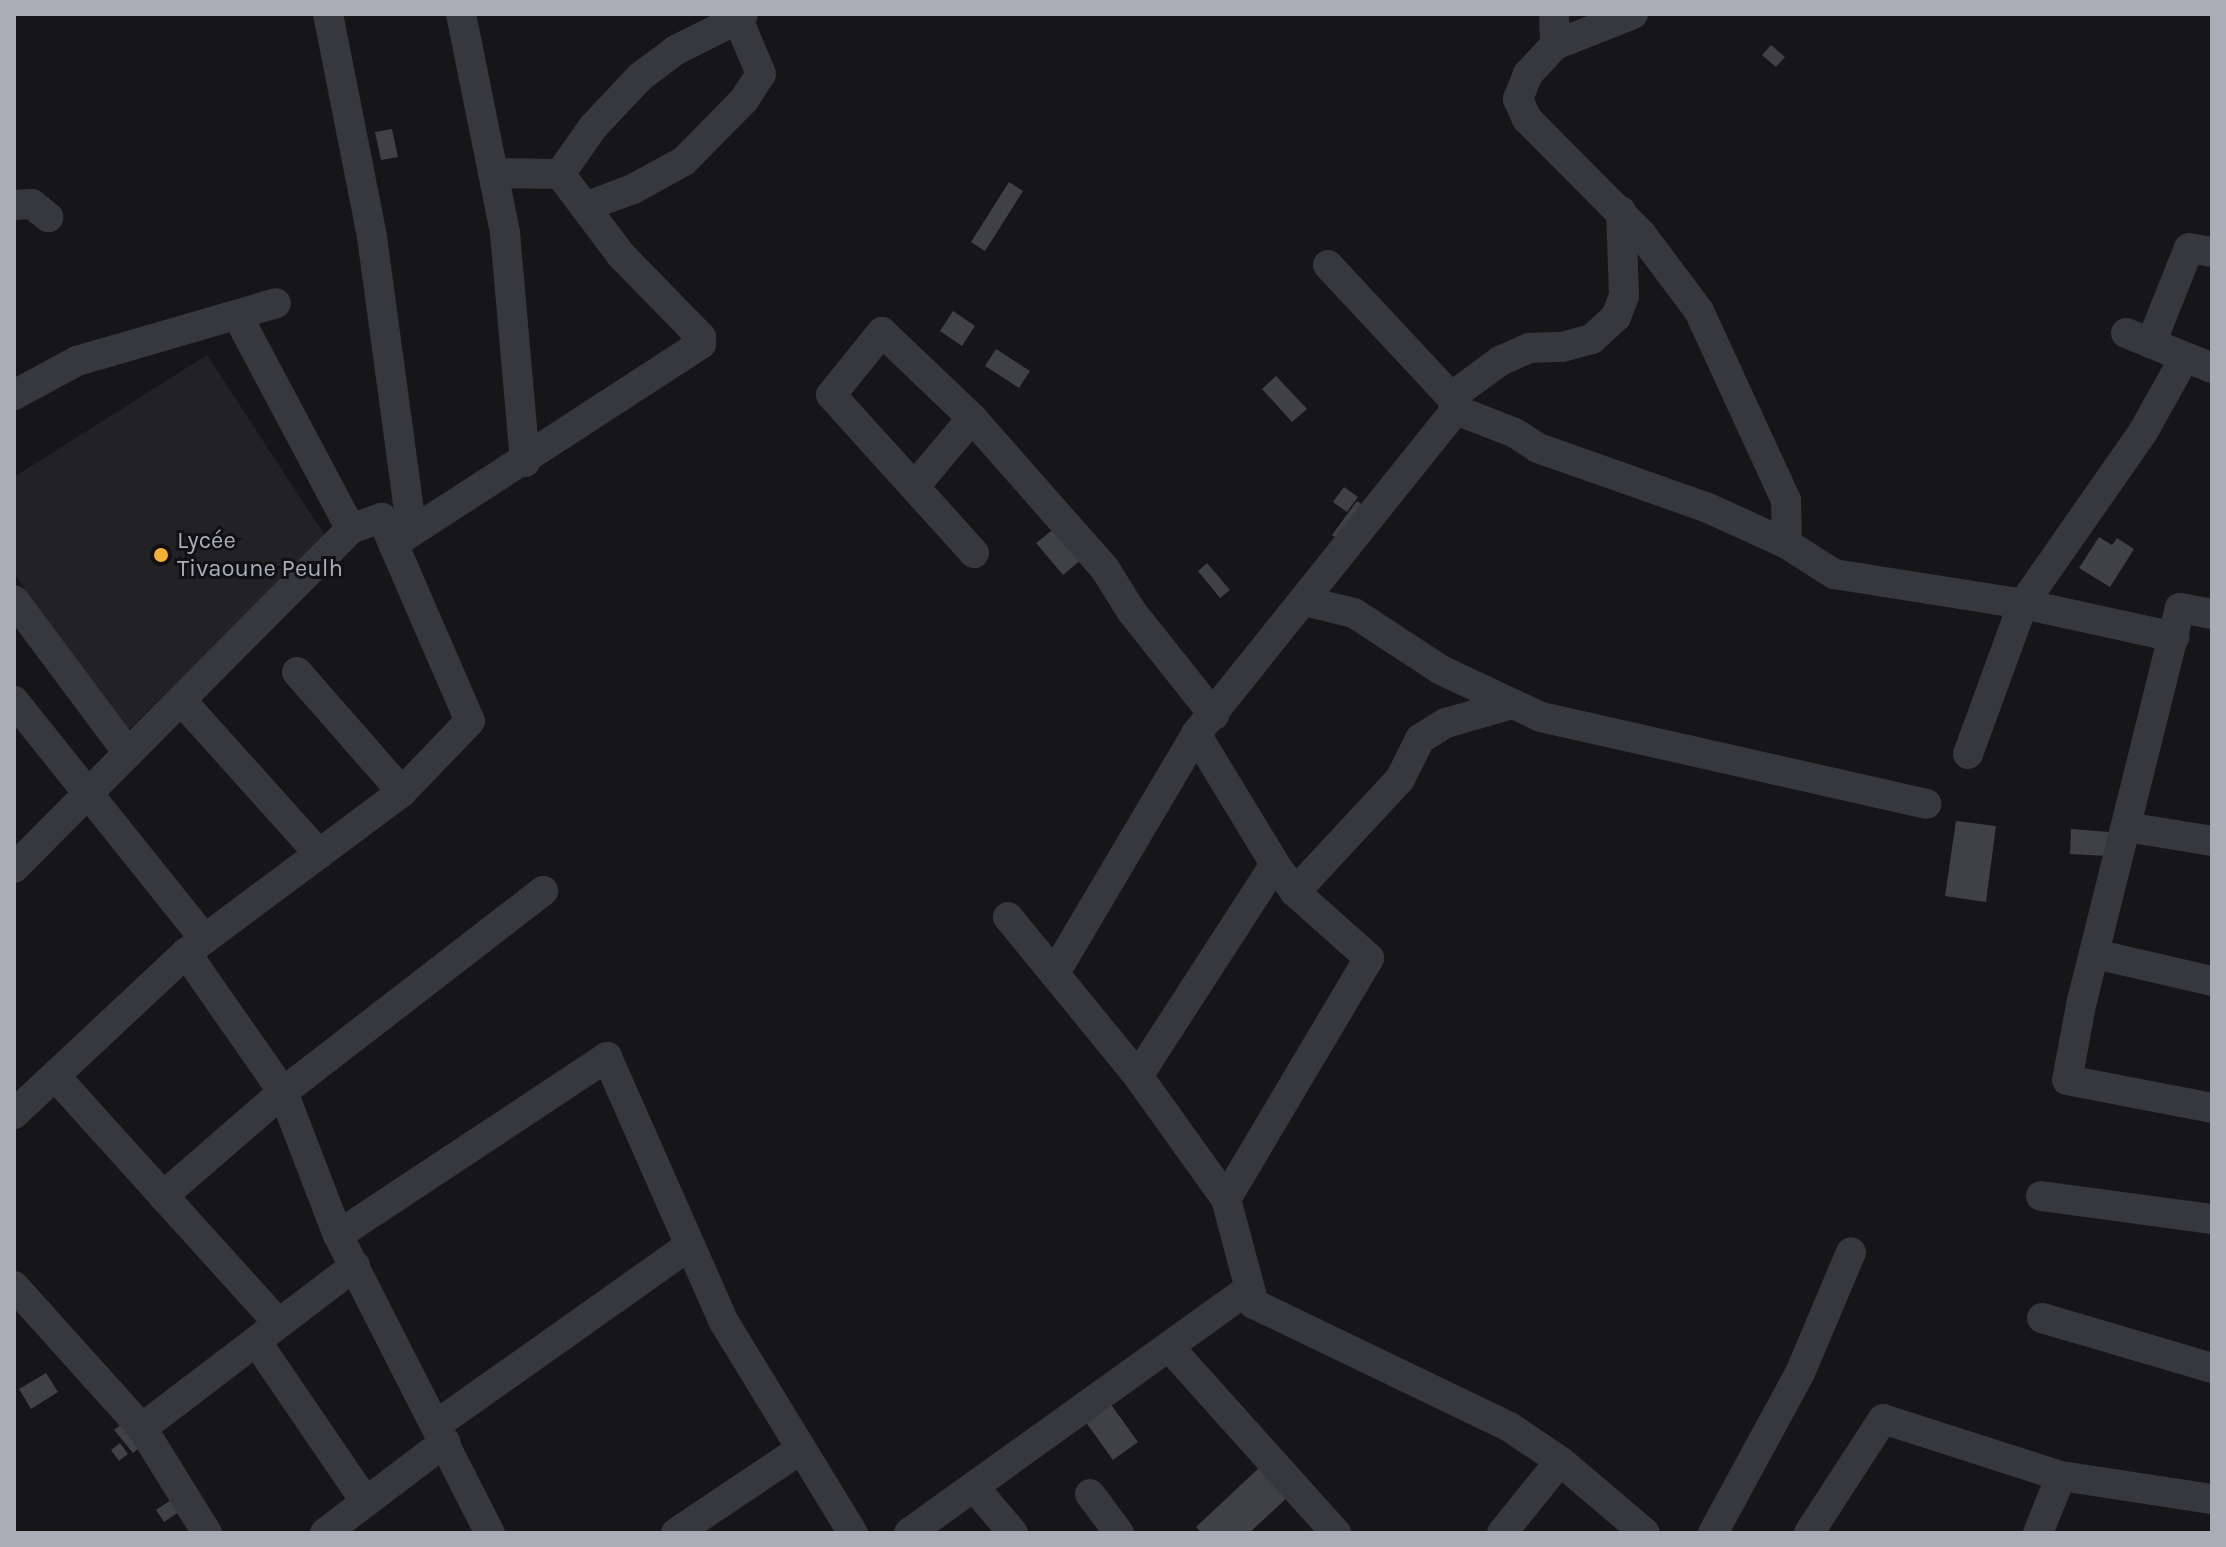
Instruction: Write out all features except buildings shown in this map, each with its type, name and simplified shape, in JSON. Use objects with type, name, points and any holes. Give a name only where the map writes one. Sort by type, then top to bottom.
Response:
[{"type":"street","points":[[14,1114],[196,946],[402,792],[470,721],[403,538],[372,237],[328,14]]},
{"type":"street","points":[[461,14],[505,233],[525,462]]},
{"type":"street","points":[[1554,14],[1555,45]]},
{"type":"street","points":[[1633,14],[1555,45],[1528,74],[1518,99],[1527,119],[1621,211],[1699,311],[1723,354],[1786,500],[1790,519],[1787,544]]},
{"type":"street","points":[[560,174],[593,127],[640,77],[676,50],[741,17],[761,74],[744,100],[684,161],[633,189],[585,207]]},
{"type":"street","points":[[493,173],[560,174]]},
{"type":"street","points":[[403,538],[525,462],[701,344],[701,337],[621,255],[560,174]]},
{"type":"street","points":[[14,205],[32,204],[48,217]]},
{"type":"street","points":[[1056,971],[1205,724],[1304,601],[1454,404],[1500,361],[1529,348],[1562,347],[1592,339],[1616,317],[1624,296],[1621,211]]},
{"type":"street","points":[[1968,754],[2023,604],[2143,432],[2198,362],[2139,338],[2189,248],[2212,252]]},
{"type":"street","points":[[1328,265],[1454,404],[1538,448],[1647,485],[1787,544],[1834,574],[2023,604],[2174,637]]},
{"type":"street","points":[[14,395],[77,361],[276,303]]},
{"type":"street","points":[[237,315],[351,529]]},
{"type":"street","points":[[974,553],[831,395],[882,332],[972,418],[1105,569],[1205,724],[1275,864],[1295,892],[1369,958],[1226,1199]]},
{"type":"street","points":[[915,486],[972,418]]},
{"type":"street","points":[[14,868],[351,529],[382,518],[403,538]]},
{"type":"street","points":[[14,600],[128,753]]},
{"type":"street","points":[[1304,601],[1354,613],[1441,670],[1541,717],[1926,804]]},
{"type":"street","points":[[2212,614],[2180,608],[2067,1080],[2212,1108]]},
{"type":"street","points":[[297,672],[402,792]]},
{"type":"street","points":[[181,700],[319,854]]},
{"type":"street","points":[[14,701],[87,794],[196,946],[283,1092],[338,1235],[490,1533]]},
{"type":"street","points":[[1295,892],[1400,779],[1420,739],[1446,723],[1512,704]]},
{"type":"street","points":[[2126,827],[2212,841]]},
{"type":"street","points":[[1138,1076],[1275,864]]},
{"type":"street","points":[[163,1196],[283,1092],[543,891]]},
{"type":"street","points":[[1008,917],[1056,971],[1138,1076],[1226,1199],[1242,1243],[1248,1289],[1254,1304],[1270,1316],[1508,1426],[1560,1461],[1645,1533]]},
{"type":"street","points":[[2095,954],[2212,981]]},
{"type":"street","points":[[338,1235],[607,1057],[724,1322],[853,1533]]},
{"type":"street","points":[[55,1076],[163,1196],[267,1332],[366,1502]]},
{"type":"street","points":[[2041,1196],[2212,1219]]},
{"type":"street","points":[[325,1533],[366,1502],[441,1434],[690,1245]]},
{"type":"street","points":[[1713,1533],[1800,1373],[1851,1252]]},
{"type":"street","points":[[142,1428],[355,1266]]},
{"type":"street","points":[[14,1286],[142,1428],[197,1529]]},
{"type":"street","points":[[909,1533],[1248,1289]]},
{"type":"street","points":[[2042,1318],[2212,1368]]},
{"type":"street","points":[[1170,1348],[1336,1533]]},
{"type":"street","points":[[1809,1533],[1883,1419],[2061,1476],[2212,1499]]},
{"type":"street","points":[[676,1533],[801,1449]]},
{"type":"street","points":[[1502,1533],[1560,1461]]},
{"type":"street","points":[[2038,1533],[2061,1476]]},
{"type":"street","points":[[974,1487],[1013,1533]]},
{"type":"street","points":[[1090,1494],[1119,1533]]},
{"type":"shaded area","name":"Lycée Tivaoune Peulh","points":[[207,355],[326,537],[122,736],[14,573],[14,477]]},
{"type":"place","name":"Lycée Tivaoune Peulh","points":[[161,555]]}]
